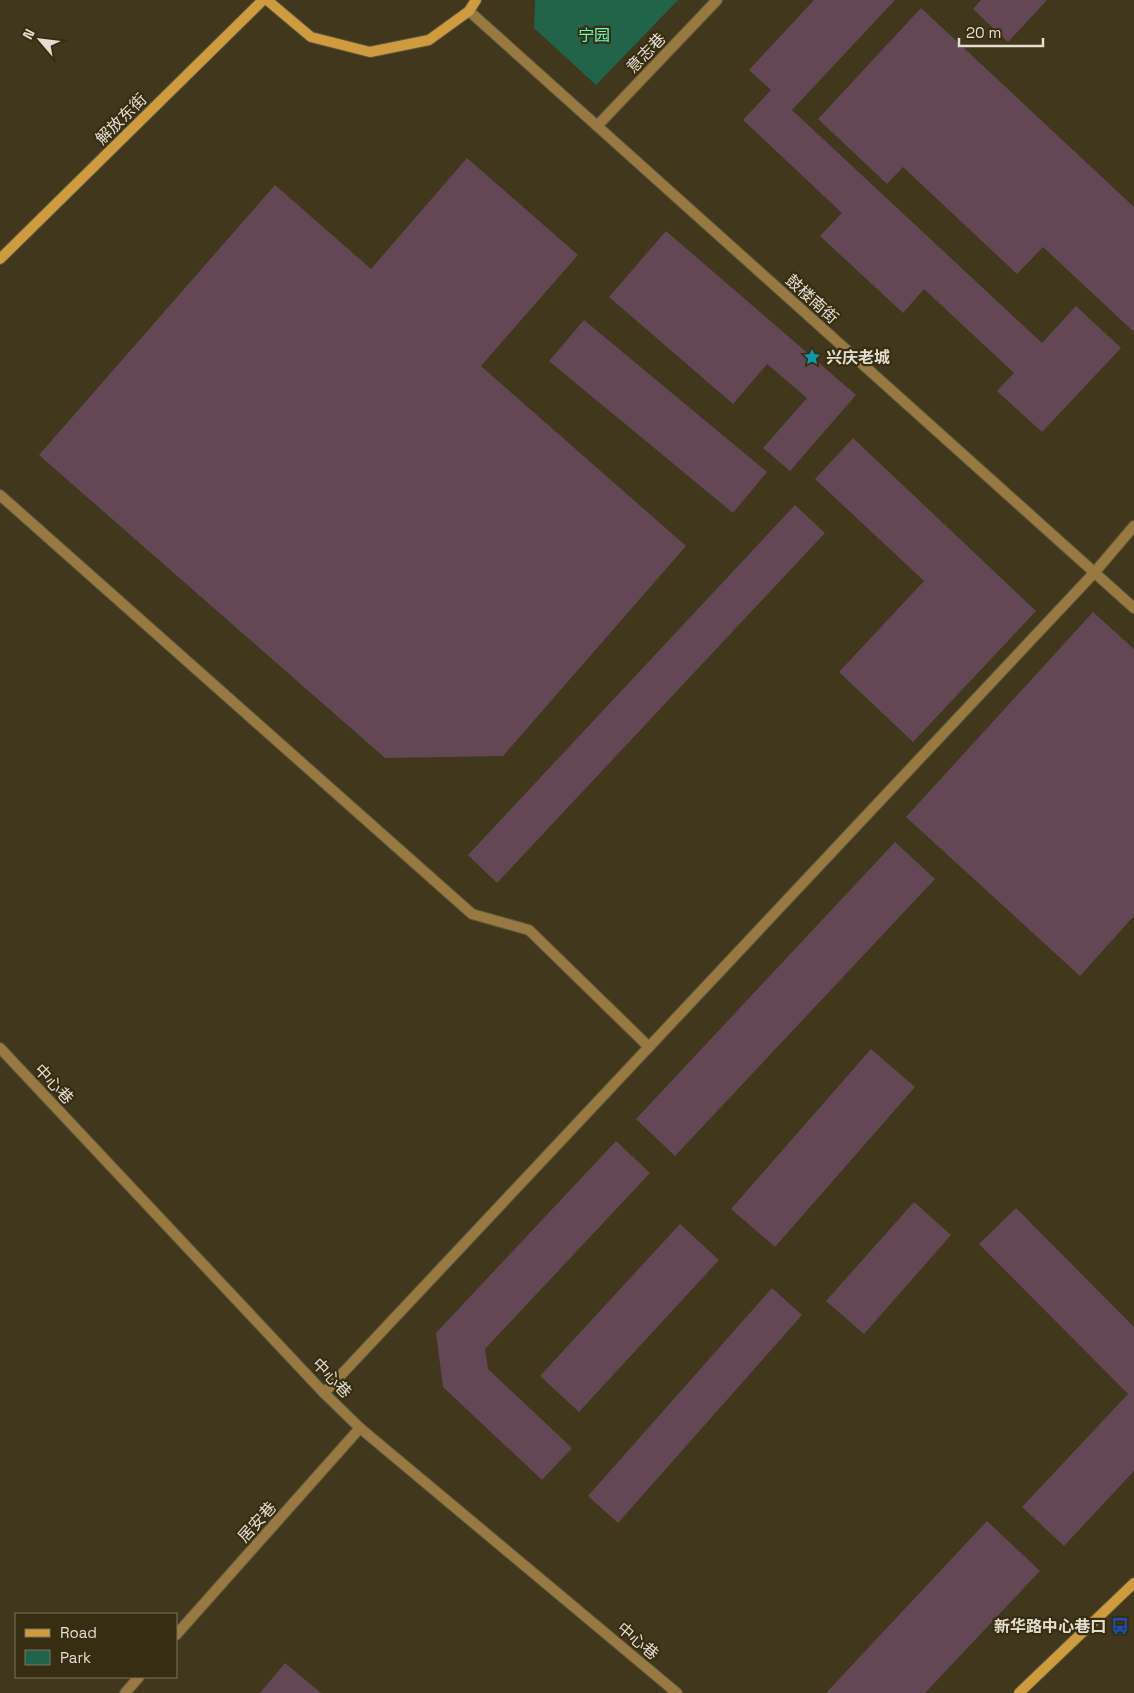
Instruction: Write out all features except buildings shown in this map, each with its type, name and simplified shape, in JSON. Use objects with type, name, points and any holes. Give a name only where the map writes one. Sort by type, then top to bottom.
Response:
[{"type":"main road","points":[[265,0],[311,38],[370,52],[429,40],[469,11],[476,0]]},
{"type":"main road","name":"解放东街","points":[[0,259],[265,0]]},
{"type":"main road","points":[[1019,1693],[1134,1583]]},
{"type":"street","name":"意志巷","points":[[596,126],[717,0]]},
{"type":"street","name":"鼓楼南街","points":[[469,11],[1134,608]]},
{"type":"street","points":[[0,495],[472,914],[529,930],[649,1047]]},
{"type":"street","points":[[324,1393],[1094,573],[1134,526]]},
{"type":"street","name":"中心巷","points":[[0,1048],[324,1393],[360,1428],[677,1693]]},
{"type":"street","name":"居安巷","points":[[178,1633],[360,1428]]},
{"type":"street","points":[[125,1693],[138,1678]]},
{"type":"green space","name":"宁园","points":[[535,0],[678,0],[596,85],[534,28]]},
{"type":"place","name":"兴庆老城","points":[[812,357]]},
{"type":"place","name":"新华路中心巷口","points":[[1120,1626]]}]
